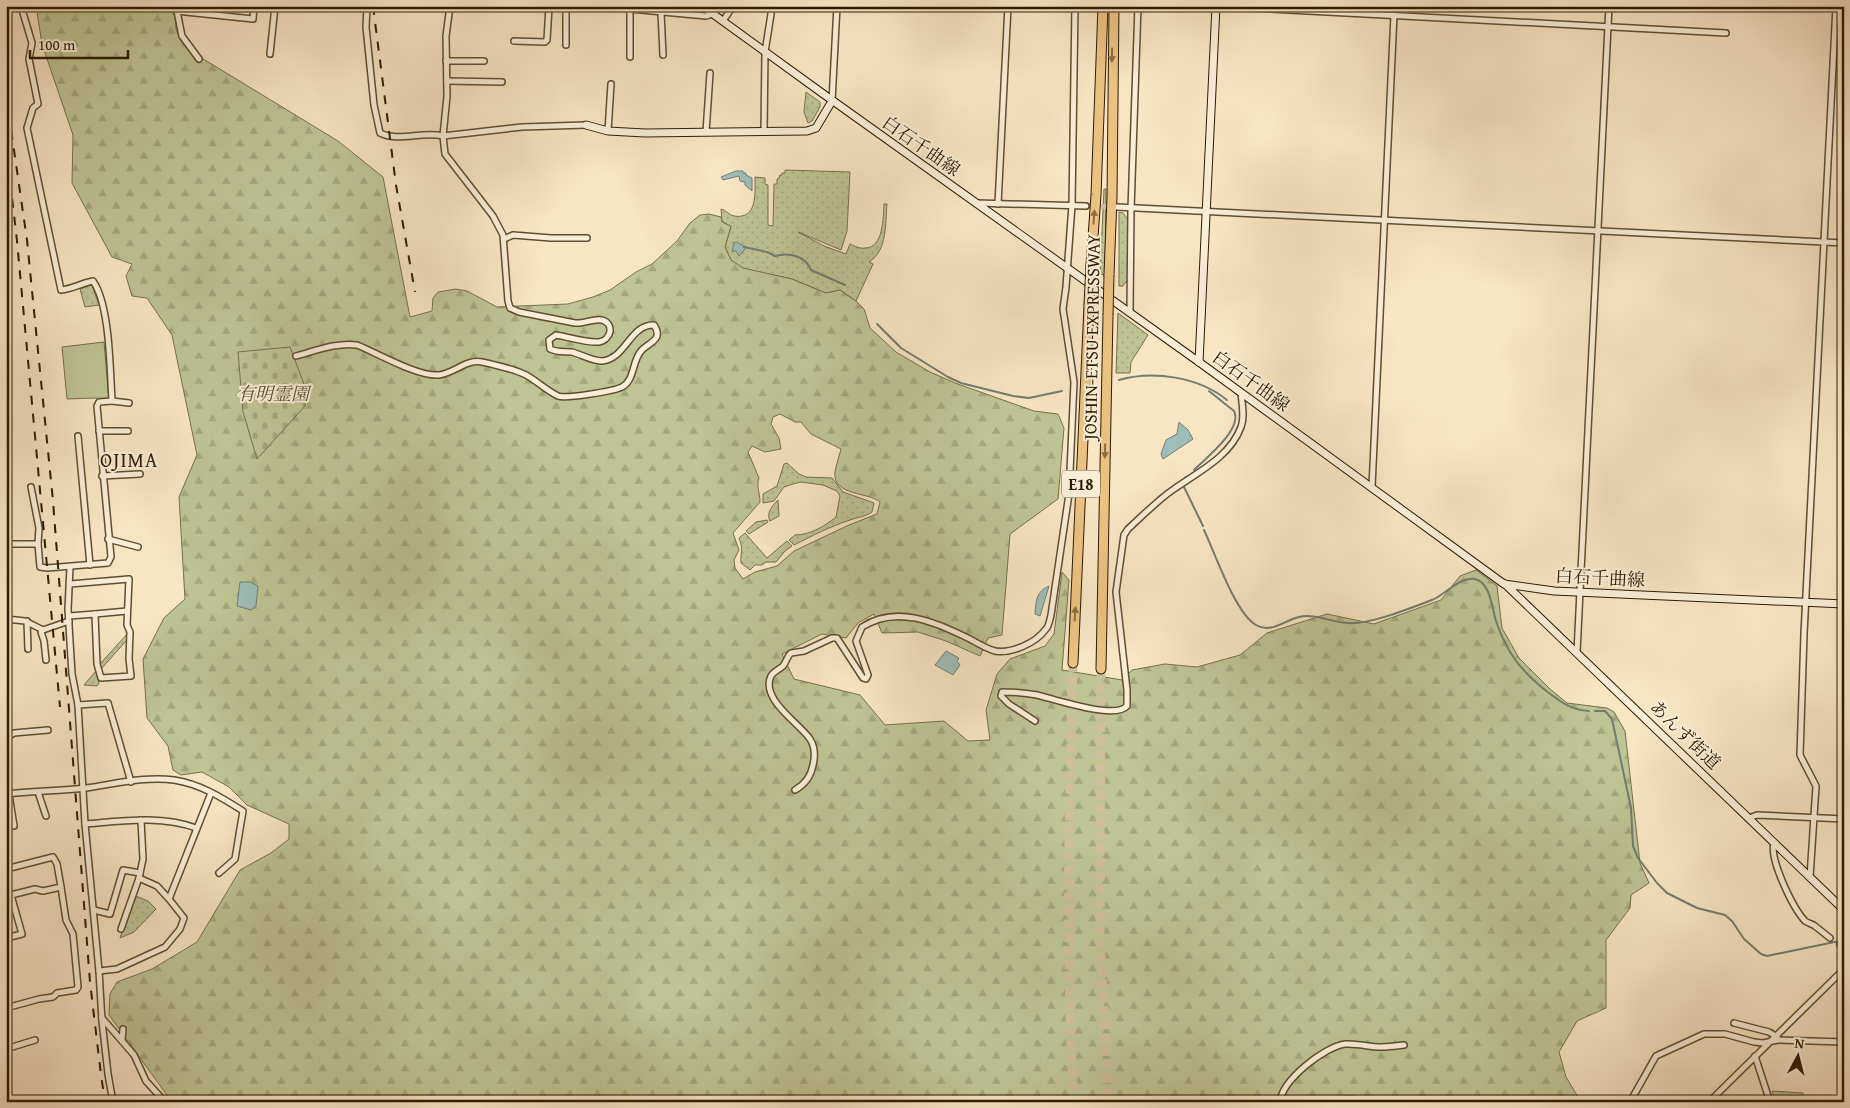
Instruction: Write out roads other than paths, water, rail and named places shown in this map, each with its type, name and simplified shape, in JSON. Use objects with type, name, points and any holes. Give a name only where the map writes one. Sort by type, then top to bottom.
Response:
[{"type":"highway","name":"JOSHIN-ETSU EXPRESSWAY","points":[[1073,663],[1090,265],[1096,195],[1103,6]]},
{"type":"highway","name":"JOSHIN-ETSU EXPRESSWAY","points":[[1101,669],[1112,197],[1114,6]]},
{"type":"main road","name":"白石千曲線","points":[[702,6],[832,101],[1130,312],[1504,584],[1554,591],[1844,604]]},
{"type":"main road","points":[[1199,362],[1216,6]]},
{"type":"main road","points":[[586,125],[608,131],[645,133],[807,131],[816,128],[832,101]]},
{"type":"main road","name":"あんず街道","points":[[1504,584],[1844,910]]},
{"type":"street","points":[[21,6],[32,43],[28,60],[38,104],[33,108],[27,128],[60,290],[73,289],[84,282],[93,280],[101,298],[112,401]]},
{"type":"street","points":[[199,58],[182,36],[176,8],[253,19],[254,6]]},
{"type":"street","points":[[270,54],[275,6]]},
{"type":"street","points":[[281,6],[297,6]]},
{"type":"street","points":[[307,6],[340,8],[410,6]]},
{"type":"street","points":[[296,356],[333,346],[350,344],[382,357],[439,375],[471,362],[480,362],[524,374],[558,396],[566,398],[624,386],[628,381],[640,351],[654,342],[657,336],[657,330],[654,325],[647,325],[641,328],[620,354],[600,361],[571,352],[555,352],[550,349],[548,344],[551,337],[556,335],[598,342],[605,340],[610,334],[610,329],[607,323],[602,320],[581,324],[519,312],[510,308],[504,238],[493,216],[445,154],[443,136],[447,96],[446,36],[450,6]]},
{"type":"street","points":[[514,41],[545,42],[547,40],[548,6]]},
{"type":"street","points":[[566,6],[566,45]]},
{"type":"street","points":[[598,6],[706,16],[713,14]]},
{"type":"street","points":[[723,21],[730,6]]},
{"type":"street","points":[[764,131],[765,52],[771,14],[770,6]]},
{"type":"street","points":[[832,101],[837,6]]},
{"type":"street","points":[[998,204],[1008,6]]},
{"type":"street","points":[[795,790],[805,782],[812,770],[813,746],[809,738],[780,706],[769,687],[771,676],[783,666],[788,655],[804,652],[832,638],[837,638],[863,678],[866,679],[868,675],[856,641],[862,627],[881,617],[924,620],[994,651],[1014,649],[1034,640],[1046,629],[1051,615],[1069,494],[1074,382],[1063,309],[1072,205],[1075,6]]},
{"type":"street","points":[[1130,312],[1131,209],[1138,6]]},
{"type":"street","points":[[1216,6],[1726,33]]},
{"type":"street","points":[[1577,652],[1609,6]]},
{"type":"street","points":[[1810,878],[1816,786],[1800,755],[1836,6]]},
{"type":"street","points":[[367,7],[366,27],[374,105],[380,133],[387,137],[443,136],[522,127],[586,125]]},
{"type":"street","points":[[630,10],[630,57]]},
{"type":"street","points":[[661,12],[663,55]]},
{"type":"street","points":[[1372,487],[1394,15]]},
{"type":"street","points":[[446,61],[484,61]]},
{"type":"street","points":[[706,132],[710,73]]},
{"type":"street","points":[[447,81],[502,82]]},
{"type":"street","points":[[608,131],[611,84]]},
{"type":"street","points":[[976,203],[1086,206]]},
{"type":"street","points":[[1117,207],[1844,243]]},
{"type":"street","points":[[504,238],[513,235],[587,238]]},
{"type":"street","points":[[1035,721],[1009,704],[1002,696],[1002,692],[1037,695],[1082,706],[1114,711],[1120,711],[1127,706],[1127,690],[1116,592],[1124,535],[1128,529],[1174,489],[1214,462],[1231,444],[1242,427],[1241,393]]},
{"type":"street","points":[[31,486],[39,528],[40,567],[70,567],[108,563],[111,558],[97,406],[99,402],[129,403]]},
{"type":"street","points":[[99,431],[128,431]]},
{"type":"street","points":[[78,436],[90,565]]},
{"type":"street","points":[[102,476],[140,474]]},
{"type":"street","points":[[108,538],[138,547]]},
{"type":"street","points":[[6,544],[38,544]]},
{"type":"street","points":[[70,567],[69,619],[72,674],[78,705],[85,824],[100,971],[102,1017],[113,1102]]},
{"type":"street","points":[[70,584],[129,579],[127,625],[130,632],[129,659],[131,676],[101,678],[97,664],[95,614]]},
{"type":"street","points":[[42,630],[69,619],[127,611]]},
{"type":"street","points":[[6,619],[27,621],[42,630]]},
{"type":"street","points":[[27,621],[28,648]]},
{"type":"street","points":[[42,630],[46,660]]},
{"type":"street","points":[[78,705],[108,703],[131,782]]},
{"type":"street","points":[[6,738],[14,733],[48,730]]},
{"type":"street","points":[[6,775],[7,794],[14,826]]},
{"type":"street","points":[[7,794],[131,782],[173,780],[197,785],[210,793],[216,794],[243,811],[235,859],[218,873]]},
{"type":"street","points":[[38,792],[46,816]]},
{"type":"street","points":[[169,899],[210,793]]},
{"type":"street","points":[[1749,818],[1758,815],[1844,819]]},
{"type":"street","points":[[85,824],[141,820],[181,823],[196,828]]},
{"type":"street","points":[[121,930],[140,875],[143,859],[141,820]]},
{"type":"street","points":[[1774,843],[1773,851],[1777,866],[1796,909],[1806,922],[1812,924],[1830,938]]},
{"type":"street","points":[[6,869],[53,857],[57,864],[62,887],[66,920],[73,934],[78,987],[76,990],[57,993],[53,997],[6,1008]]},
{"type":"street","points":[[94,910],[110,914],[124,870],[140,875],[157,886],[184,918],[180,929],[165,947],[117,969],[100,971]]},
{"type":"street","points":[[6,938],[22,934],[11,895],[35,889],[43,891],[62,887]]},
{"type":"street","points":[[1709,1102],[1844,969]]},
{"type":"street","points":[[102,1017],[138,1062],[146,1081],[165,1102]]},
{"type":"street","points":[[1734,1023],[1769,1032],[1774,1039]]},
{"type":"street","points":[[122,1041],[123,1030]]},
{"type":"street","points":[[1630,1102],[1656,1056],[1698,1036],[1717,1033],[1754,1042],[1774,1039],[1844,1042]]},
{"type":"street","points":[[6,1049],[35,1040]]},
{"type":"street","points":[[1280,1102],[1284,1089],[1297,1074],[1322,1053],[1345,1044],[1380,1047],[1404,1045]]},
{"type":"street","points":[[1755,1056],[1770,1102]]},
{"type":"water","points":[[736,171],[743,171],[743,173],[752,178],[752,191],[745,185],[745,182],[740,181],[739,176],[723,180],[721,177]]},
{"type":"water","points":[[736,242],[746,247],[739,256],[736,251],[732,251]]},
{"type":"water","points":[[1179,422],[1188,430],[1193,439],[1163,459],[1161,454],[1166,440],[1177,434]]},
{"type":"water","points":[[240,582],[250,582],[258,586],[256,606],[251,610],[237,606]]},
{"type":"water","points":[[1049,586],[1040,616],[1035,614],[1037,597],[1041,591]]},
{"type":"water","points":[[946,651],[959,658],[957,661],[960,665],[953,675],[935,665]]},
{"type":"waterway","points":[[744,247],[767,252],[775,256],[796,256],[805,261],[811,270],[845,285]]},
{"type":"waterway","points":[[877,324],[901,348],[961,383],[1029,398],[1062,391]]},
{"type":"waterway","points":[[1119,380],[1146,376],[1175,378],[1203,386],[1227,400]]},
{"type":"waterway","points":[[1194,470],[1222,443],[1233,426],[1235,418],[1234,411],[1209,391]]},
{"type":"waterway","points":[[1182,481],[1186,477]]},
{"type":"waterway","points":[[1184,487],[1203,526]]},
{"type":"waterway","points":[[1204,530],[1233,596],[1248,618],[1256,625],[1267,628],[1305,616],[1342,623],[1367,621],[1437,598],[1464,580],[1475,579],[1480,581],[1488,591],[1500,633],[1516,662],[1531,678],[1554,697],[1572,708],[1589,711]]},
{"type":"waterway","points":[[1595,711],[1605,711],[1612,719],[1631,808],[1633,846],[1638,858],[1667,893],[1697,908],[1725,915],[1732,921],[1744,939],[1761,954],[1767,956],[1844,940]]},
{"type":"tunnel","points":[[1086,206],[1113,207]]},
{"type":"tunnel","points":[[1073,663],[1069,827],[1069,992],[1074,1102]]},
{"type":"tunnel","points":[[1101,669],[1100,935],[1108,1102]]},
{"type":"railway","points":[[373,6],[396,185],[415,292]]},
{"type":"railway","points":[[6,95],[27,240],[53,501],[90,982],[105,1102]]},
{"type":"railway","points":[[6,145],[17,241],[60,707]]},
{"type":"district","name":"OJIMA","points":[[129,460]]},
{"type":"park label","name":"有明霊園","points":[[273,394]]}]
